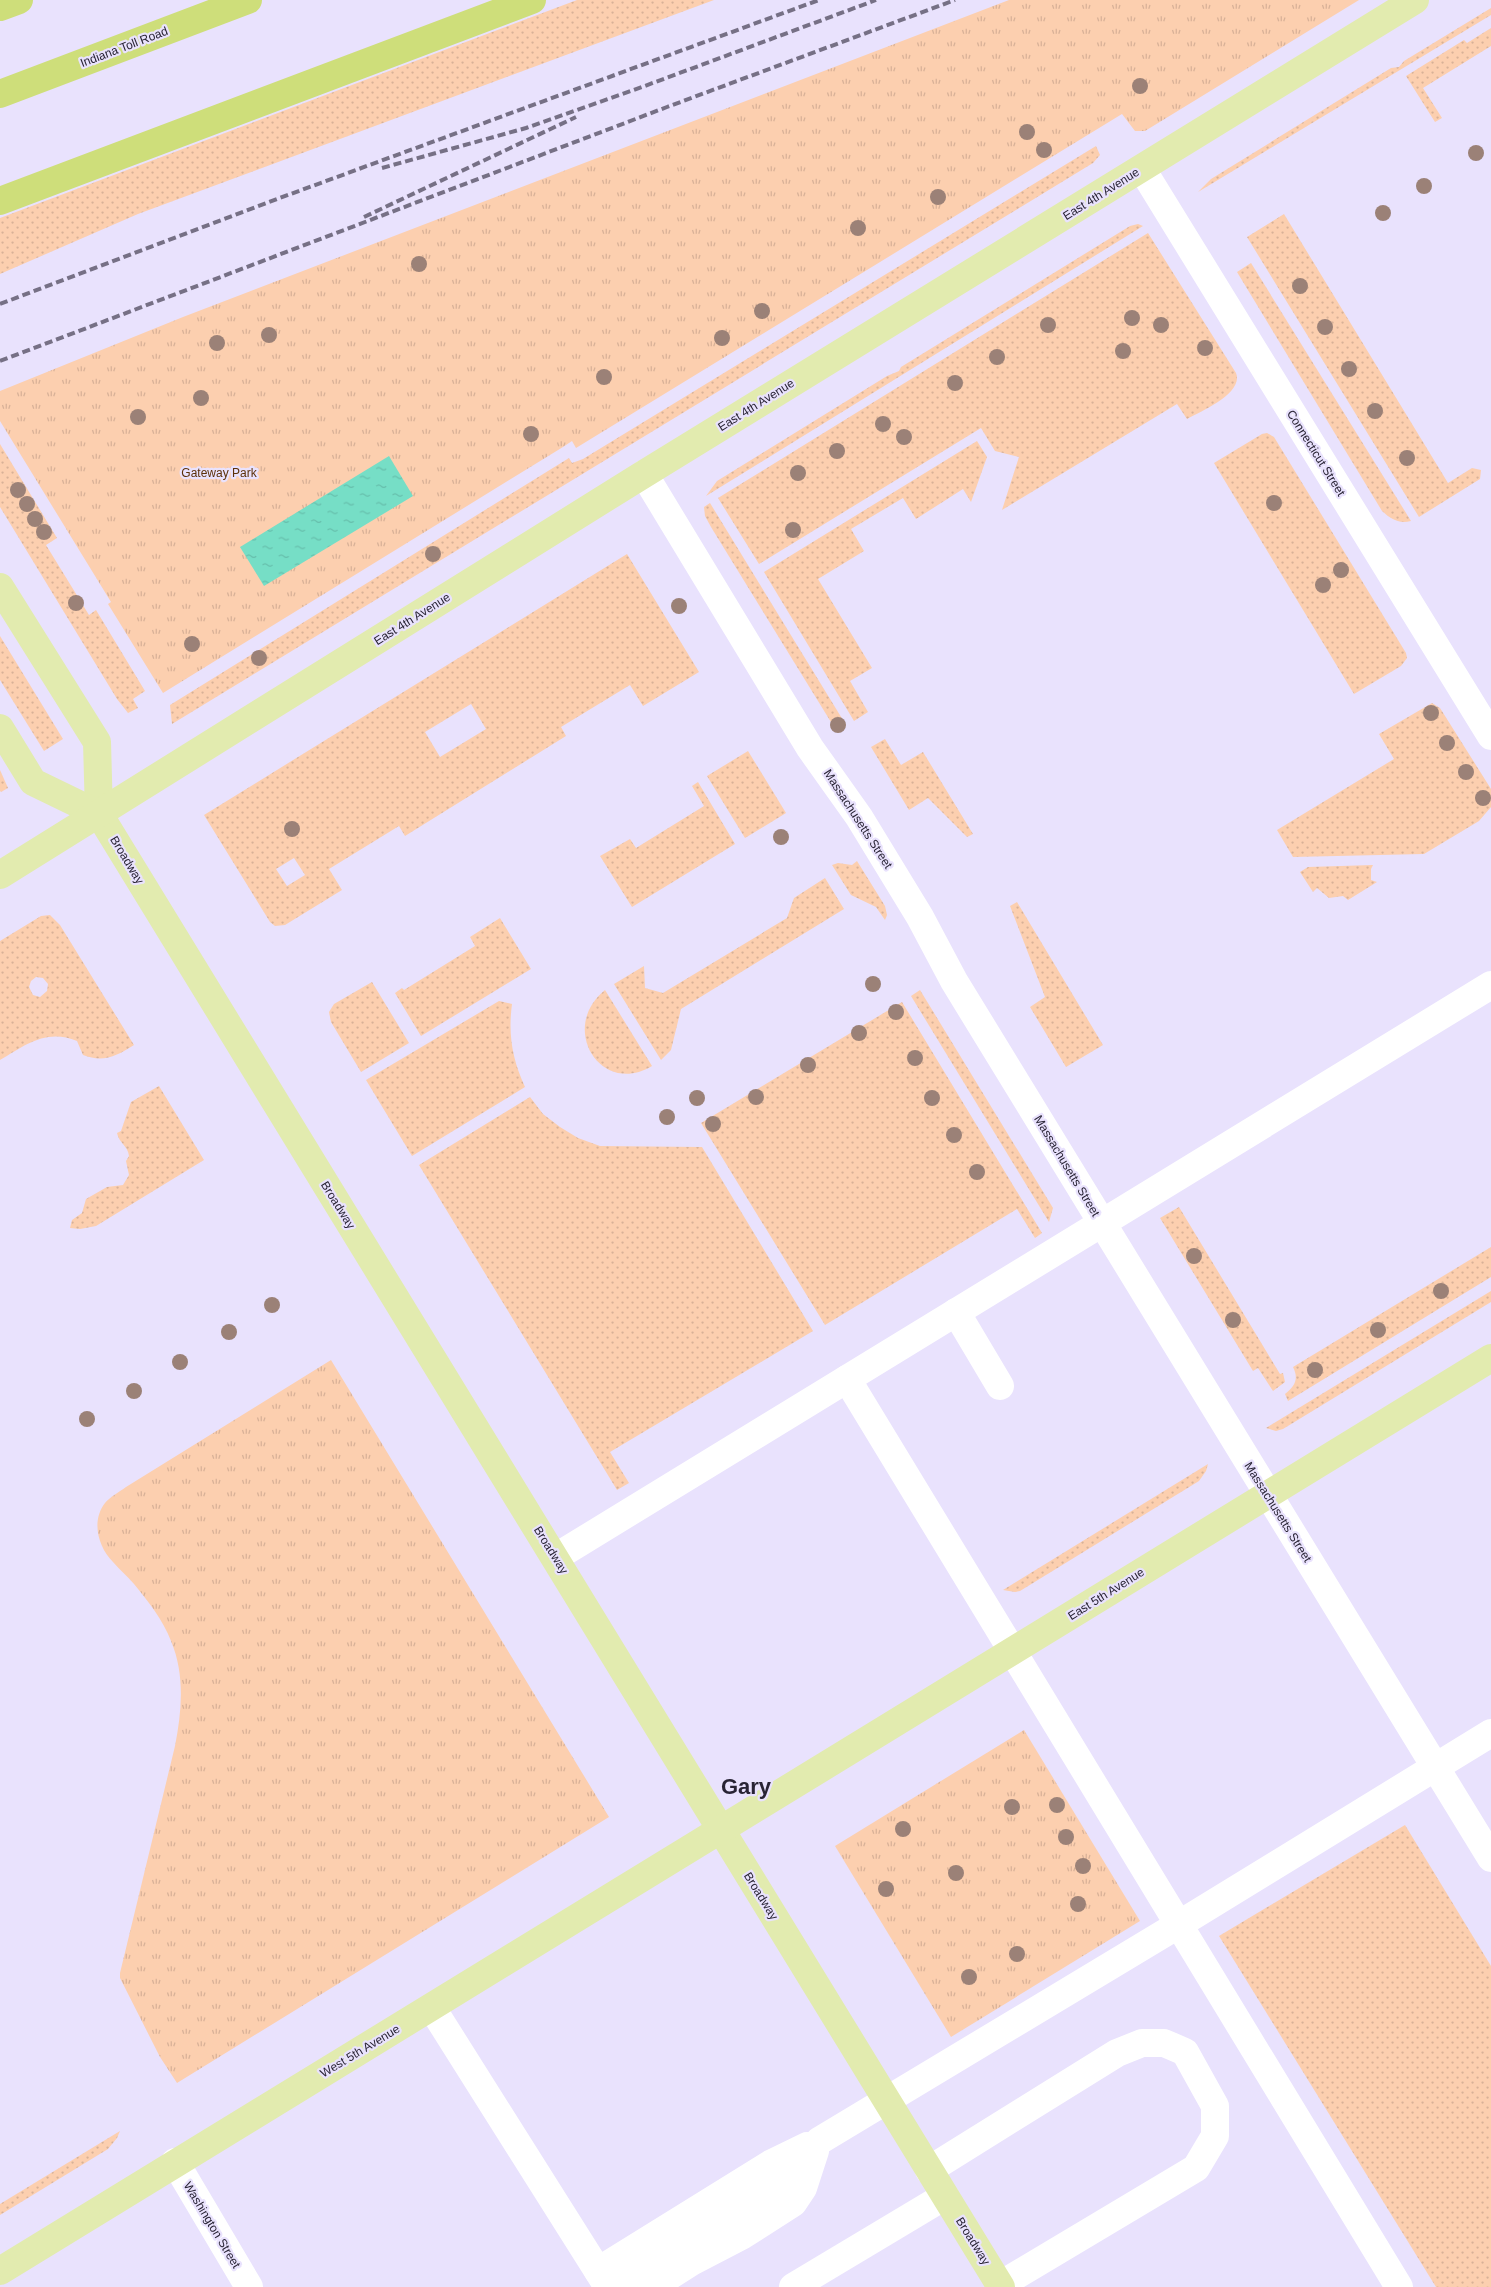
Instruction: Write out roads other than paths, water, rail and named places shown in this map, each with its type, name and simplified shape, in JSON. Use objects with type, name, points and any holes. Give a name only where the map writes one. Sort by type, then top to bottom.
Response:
[{"type":"highway","points":[[0,7],[19,0]]},
{"type":"highway","name":"Indiana Toll Road","points":[[0,94],[248,0]]},
{"type":"highway","points":[[0,201],[532,0]]},
{"type":"main road","name":"East 4th Avenue","points":[[0,875],[644,474],[1415,0]]},
{"type":"main road","points":[[0,587],[97,742],[98,814],[33,782],[0,728]]},
{"type":"main road","name":"Broadway","points":[[98,814],[398,1305],[556,1557],[720,1829],[1001,2286]]},
{"type":"main road","name":"East 5th Avenue","points":[[720,1829],[1012,1653],[1267,1494],[1491,1358]]},
{"type":"main road","name":"West 5th Avenue","points":[[0,2270],[175,2162],[432,2008],[720,1829]]},
{"type":"street","name":"Connecticut Street","points":[[1142,169],[1491,736]]},
{"type":"street","name":"Massachusetts Street","points":[[644,474],[810,748],[885,859],[920,917],[954,982],[1491,1858]]},
{"type":"street","points":[[556,1557],[1491,985]]},
{"type":"street","points":[[956,1312],[1000,1386]]},
{"type":"street","points":[[847,1379],[1399,2287]]},
{"type":"street","points":[[432,2008],[606,2282],[772,2164],[818,2140],[1178,1925],[1491,1733]]},
{"type":"street","points":[[929,2170],[1118,2053],[1142,2043],[1164,2043],[1185,2052],[1215,2106],[1214,2136],[1196,2168],[1001,2286]]},
{"type":"street","points":[[652,2287],[693,2261],[743,2235],[793,2203],[803,2188],[818,2140]]},
{"type":"street","name":"Washington Street","points":[[175,2162],[249,2287]]},
{"type":"street","points":[[793,2287],[945,2196]]},
{"type":"water","points":[[389,456],[413,496],[264,586],[240,547]]},
{"type":"railway","points":[[0,304],[277,199],[819,0]]},
{"type":"railway","points":[[382,168],[526,128],[876,0]]},
{"type":"railway","points":[[0,361],[667,107],[955,0]]},
{"type":"railway","points":[[364,217],[576,117]]},
{"type":"district","name":"Gary","points":[[746,1786]]},
{"type":"park label","name":"Gateway Park","points":[[219,473]]}]
